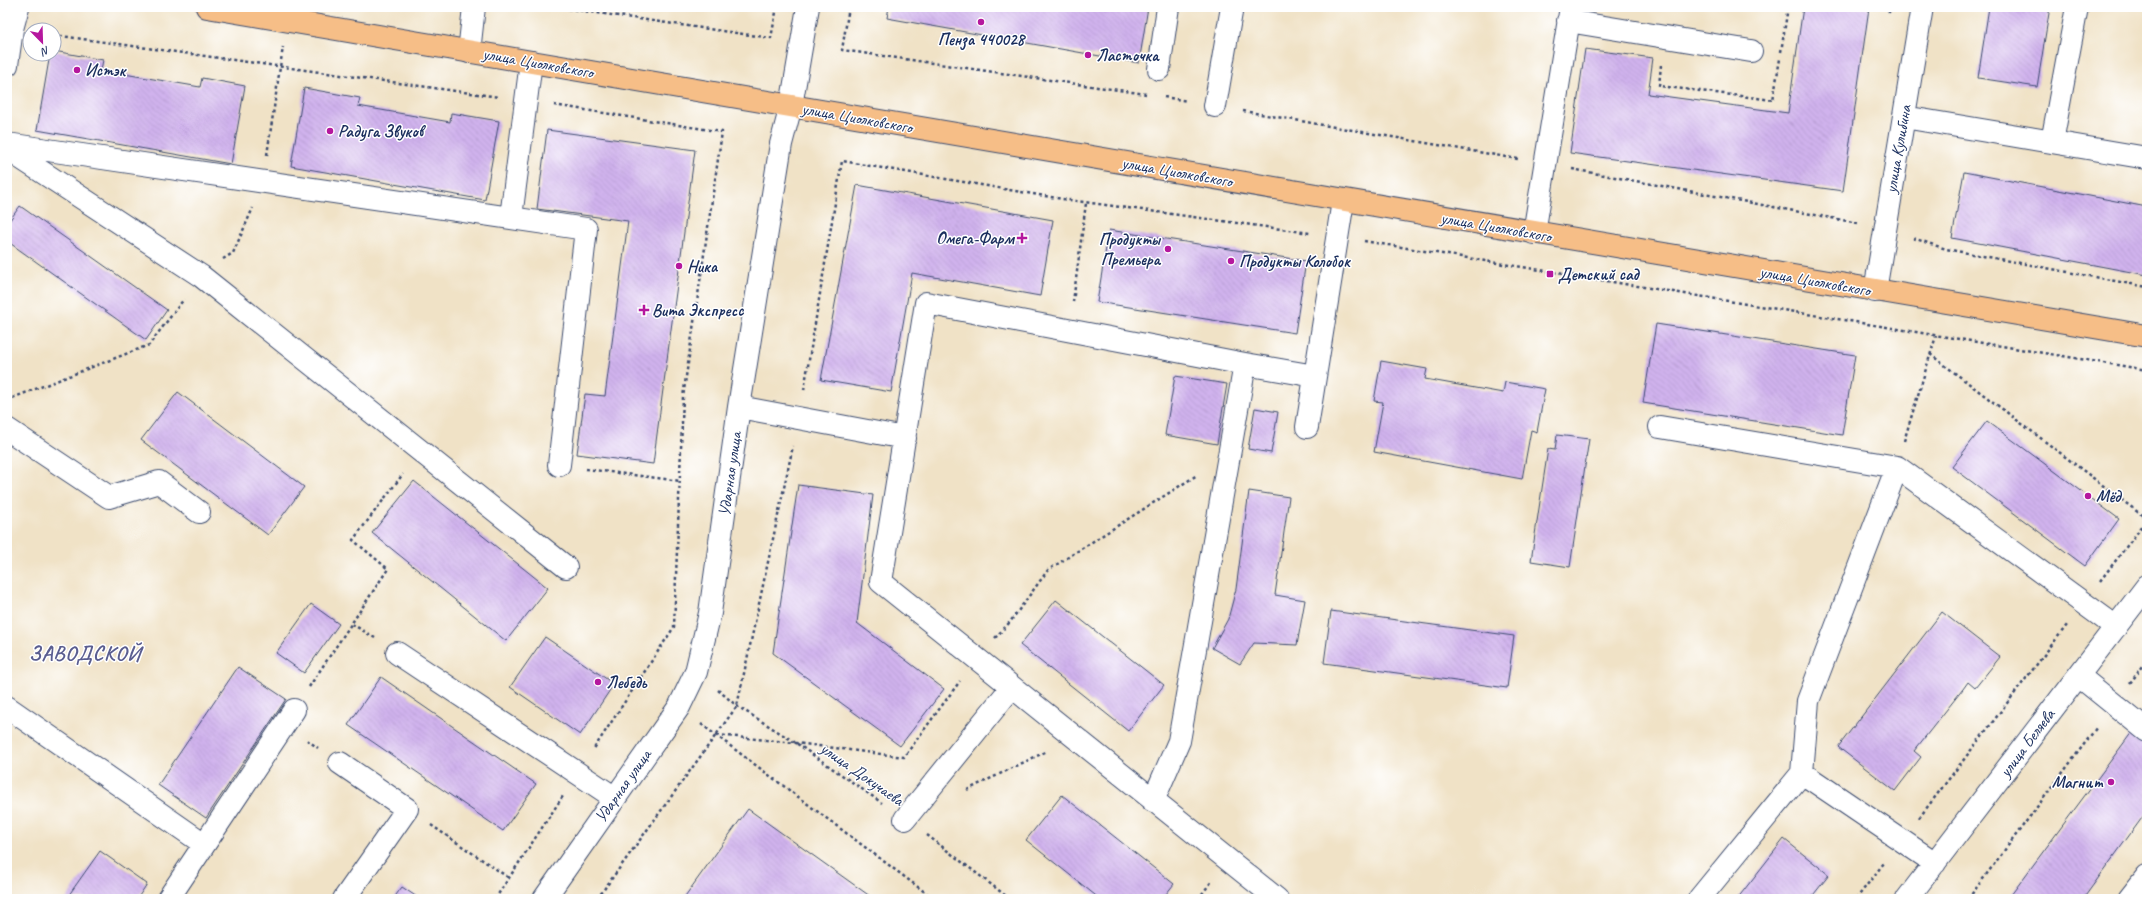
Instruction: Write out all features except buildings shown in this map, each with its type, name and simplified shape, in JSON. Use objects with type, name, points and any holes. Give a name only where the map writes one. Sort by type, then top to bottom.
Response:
[{"type":"main road","name":"улица Циолковского","points":[[206,7],[1343,201],[2147,336]]},
{"type":"street","points":[[7,65],[12,29],[18,7]]},
{"type":"street","points":[[469,52],[474,7]]},
{"type":"street","name":"Ударная улица","points":[[544,899],[679,707],[696,672],[710,613],[739,407],[781,144],[792,106],[808,7]]},
{"type":"street","points":[[1159,69],[1168,7]]},
{"type":"street","points":[[1215,106],[1232,7]]},
{"type":"street","name":"улица Кулибина","points":[[1875,291],[1884,228],[1922,7]]},
{"type":"street","points":[[2052,142],[2077,7]]},
{"type":"street","points":[[1534,233],[1570,14],[1751,51]]},
{"type":"street","points":[[511,217],[531,62]]},
{"type":"street","points":[[1904,116],[2147,158]]},
{"type":"street","points":[[7,144],[586,229],[559,465]]},
{"type":"street","points":[[7,149],[201,276],[566,567]]},
{"type":"street","points":[[1307,427],[1343,201]]},
{"type":"street","points":[[1277,899],[1011,688],[881,582],[926,302],[1069,331],[1315,376]]},
{"type":"street","points":[[1153,801],[1179,741],[1245,364]]},
{"type":"street","points":[[739,407],[905,438]]},
{"type":"street","points":[[1660,427],[1897,466],[2116,627]]},
{"type":"street","points":[[7,429],[109,497],[159,482],[198,512]]},
{"type":"street","points":[[1699,899],[1802,773],[1808,701],[1897,466]]},
{"type":"street","name":"улица Беляева","points":[[1907,899],[2147,586]]},
{"type":"street","points":[[397,653],[615,798]]},
{"type":"street","points":[[2079,676],[2147,731]]},
{"type":"street","points":[[905,819],[1011,688]]},
{"type":"street","points":[[7,707],[204,844]]},
{"type":"street","points":[[168,899],[289,717]]},
{"type":"street","points":[[340,763],[407,809],[344,899]]},
{"type":"street","points":[[1802,773],[1935,863]]},
{"type":"street","points":[[2129,899],[2147,876]]},
{"type":"path","points":[[556,7],[771,38],[776,7]]},
{"type":"path","points":[[849,7],[842,50],[1147,94]]},
{"type":"path","points":[[1662,62],[1658,86],[1773,100],[1788,7]]},
{"type":"path","points":[[62,36],[279,65],[526,101],[722,132],[683,398],[681,481],[674,627],[495,899]]},
{"type":"path","points":[[1162,97],[1545,164],[1884,228],[1946,249],[2147,287]]},
{"type":"path","points":[[1069,331],[1086,202]]},
{"type":"path","points":[[1337,237],[2147,370]]},
{"type":"path","points":[[1897,466],[1936,336]]},
{"type":"path","points":[[1856,899],[2147,520],[1930,354]]},
{"type":"path","points":[[340,763],[289,717],[388,569],[353,540],[421,452]]},
{"type":"path","points":[[559,465],[681,481]]},
{"type":"path","points":[[1968,899],[2147,660]]},
{"type":"path","name":"улица Докучаева","points":[[696,672],[737,706],[796,743],[905,819],[1010,899]]},
{"type":"path","points":[[679,707],[934,899]]},
{"type":"path","points":[[597,899],[716,735]]},
{"type":"path","points":[[961,792],[1075,738]]},
{"type":"path","points":[[407,809],[509,878]]},
{"type":"place","name":"Пенза 440028","points":[[981,22]]},
{"type":"place","name":"Ласточка","points":[[1088,55]]},
{"type":"place","name":"Истэк","points":[[77,70]]},
{"type":"place","name":"Радуга Звуков","points":[[330,131]]},
{"type":"place","name":"Омега-Фарм","points":[[1022,238]]},
{"type":"place","name":"Продукты Премьера","points":[[1168,249]]},
{"type":"place","name":"Продукты Колобок","points":[[1231,261]]},
{"type":"place","name":"Ника","points":[[679,266]]},
{"type":"place","name":"Детский сад","points":[[1550,274]]},
{"type":"place","name":"Вита Экспресс","points":[[644,310]]},
{"type":"place","name":"Мёд","points":[[2088,496]]},
{"type":"place","name":"Лебедь","points":[[598,682]]},
{"type":"place","name":"Магнит","points":[[2111,782]]},
{"type":"district","name":"ЗАВОДСКОЙ","points":[[85,653]]}]
